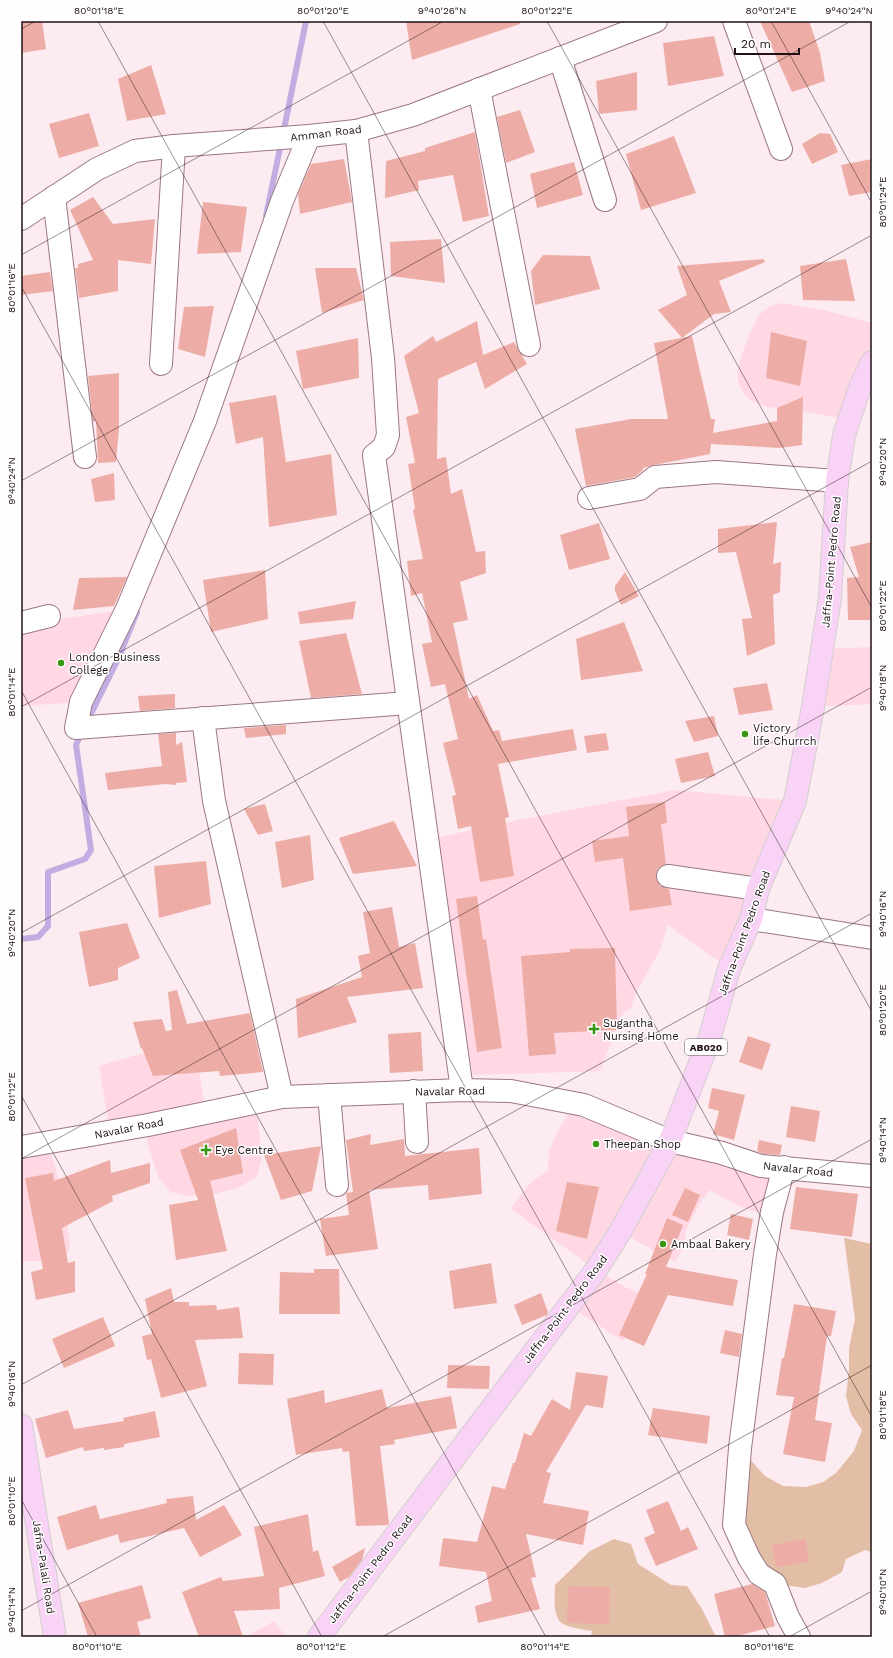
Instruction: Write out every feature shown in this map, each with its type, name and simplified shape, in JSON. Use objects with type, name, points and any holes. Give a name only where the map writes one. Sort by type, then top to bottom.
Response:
[{"type":"main road","name":"Jaffna-Point Pedro Road","points":[[319,1637],[596,1270],[623,1226],[670,1141],[710,1037],[729,969],[751,919],[758,889],[795,801],[813,707],[830,598],[837,481],[844,435],[859,390],[872,362]]},
{"type":"main road","name":"Jafna-Palali Road","points":[[21,1425],[55,1637]]},
{"type":"street","points":[[734,21],[781,149]]},
{"type":"street","name":"Amman Road","points":[[21,219],[97,169],[135,151],[174,146],[310,136],[356,131],[413,114],[653,22]]},
{"type":"street","points":[[560,58],[605,200]]},
{"type":"street","points":[[479,89],[529,345]]},
{"type":"street","points":[[356,131],[383,358],[388,435],[384,447],[374,455],[462,1090]]},
{"type":"street","points":[[310,136],[282,201],[205,421],[127,609],[82,702],[76,728],[408,703]]},
{"type":"street","points":[[161,364],[174,146]]},
{"type":"street","points":[[54,197],[85,457]]},
{"type":"street","points":[[589,498],[640,490],[655,477],[716,472],[837,481]]},
{"type":"street","points":[[21,622],[49,616]]},
{"type":"street","points":[[203,718],[214,801],[282,1097]]},
{"type":"street","points":[[668,876],[758,889]]},
{"type":"street","points":[[751,919],[872,938]]},
{"type":"street","points":[[414,1091],[417,1142]]},
{"type":"street","name":"Navalar Road","points":[[21,1147],[148,1125],[282,1097],[414,1091],[511,1091],[584,1105],[670,1141],[722,1153],[761,1166],[872,1176]]},
{"type":"street","points":[[329,1095],[337,1185]]},
{"type":"street","points":[[784,1167],[772,1212],[765,1254],[740,1448],[734,1525],[748,1558],[759,1574],[775,1584],[788,1617],[799,1637]]},
{"type":"shaded area","points":[[781,303],[824,310],[872,323],[872,362],[849,420],[792,409],[767,407],[750,400],[743,392],[738,382],[738,368],[751,331],[759,315],[769,307]]},
{"type":"shaded area","name":"London Business College","points":[[127,609],[81,702],[21,706],[21,625]]},
{"type":"shaded area","points":[[872,647],[872,704],[813,707],[822,649]]},
{"type":"shaded area","points":[[675,790],[795,801],[729,969],[668,925],[660,950],[636,993],[630,1010],[621,1016],[600,1071],[473,1075],[435,838],[523,819]]},
{"type":"shaded area","points":[[168,1046],[197,1059],[206,1113],[253,1102],[258,1122],[262,1158],[257,1176],[238,1188],[214,1194],[187,1196],[171,1192],[159,1179],[147,1141],[148,1125],[110,1132],[99,1066]]},
{"type":"shaded area","points":[[584,1105],[784,1167],[772,1212],[755,1212],[739,1206],[710,1190],[701,1201],[686,1230],[684,1247],[675,1262],[620,1232],[596,1270],[511,1209],[528,1185],[548,1170],[549,1151],[557,1133],[567,1116]]},
{"type":"shaded area","points":[[48,1144],[62,1195],[70,1243],[69,1250],[66,1255],[50,1261],[21,1261],[21,1147]]},
{"type":"shaded area","points":[[844,1238],[872,1244],[872,1552],[865,1550],[846,1559],[842,1572],[822,1583],[805,1588],[775,1584],[734,1525],[740,1448],[765,1476],[783,1486],[806,1487],[823,1482],[836,1473],[854,1451],[862,1430],[851,1414],[846,1396],[849,1370],[849,1348],[855,1319]]},
{"type":"shaded area","points":[[596,1270],[625,1287],[648,1297],[631,1316],[623,1341],[569,1306]]},
{"type":"shaded area","points":[[614,1539],[631,1544],[638,1564],[671,1585],[687,1586],[702,1609],[716,1637],[591,1637],[592,1631],[569,1626],[559,1621],[555,1606],[555,1585],[590,1551]]},
{"type":"shaded area","points":[[274,1621],[286,1637],[249,1637],[253,1633]]},
{"type":"building","points":[[21,21],[42,21],[46,49],[21,53]]},
{"type":"building","points":[[406,21],[519,21],[520,24],[412,60]]},
{"type":"building","points":[[760,21],[809,21],[820,53],[825,81],[792,92]]},
{"type":"building","points":[[714,36],[724,76],[668,86],[663,43]]},
{"type":"building","points":[[151,65],[166,114],[127,121],[118,79]]},
{"type":"building","points":[[637,72],[637,110],[599,114],[596,81]]},
{"type":"building","points":[[520,110],[535,152],[506,163],[497,117]]},
{"type":"building","points":[[89,113],[99,146],[59,158],[49,124]]},
{"type":"building","points":[[475,132],[489,216],[463,222],[453,175],[418,181],[419,190],[385,198],[386,161],[425,151],[425,148]]},
{"type":"building","points":[[820,133],[830,134],[838,152],[812,164],[802,144]]},
{"type":"building","points":[[674,136],[696,193],[641,210],[626,154]]},
{"type":"building","points":[[344,159],[352,202],[300,214],[298,194],[311,164]]},
{"type":"building","points":[[872,159],[872,192],[849,196],[841,165]]},
{"type":"building","points":[[574,162],[583,195],[537,208],[530,174]]},
{"type":"building","points":[[93,197],[113,224],[155,219],[151,264],[118,260],[118,291],[79,298],[75,268],[78,268],[78,264],[93,260],[70,210]]},
{"type":"building","points":[[203,202],[247,207],[241,252],[197,254]]},
{"type":"building","points":[[441,239],[445,283],[391,276],[390,242]]},
{"type":"building","points":[[543,255],[590,256],[600,289],[535,305],[531,271]]},
{"type":"building","points":[[764,259],[765,262],[719,281],[731,312],[714,314],[682,338],[658,310],[687,295],[677,266]]},
{"type":"building","points":[[846,259],[855,301],[803,300],[800,266]]},
{"type":"building","points":[[315,268],[356,268],[364,300],[322,313]]},
{"type":"building","points":[[50,272],[53,291],[21,295],[21,276]]},
{"type":"building","points":[[214,306],[205,357],[178,349],[184,307]]},
{"type":"building","points":[[477,321],[483,355],[514,342],[527,364],[485,389],[476,362],[438,379],[437,459],[446,457],[451,494],[462,489],[476,552],[485,551],[486,573],[460,582],[468,620],[453,623],[469,699],[477,695],[493,731],[499,730],[502,741],[573,729],[577,750],[498,764],[509,817],[505,818],[514,876],[480,882],[471,826],[458,829],[452,796],[456,795],[443,743],[458,739],[445,684],[431,687],[422,644],[432,642],[422,593],[411,596],[407,561],[423,559],[413,510],[415,509],[408,464],[415,463],[406,417],[419,413],[404,356],[433,336],[436,342]]},
{"type":"building","points":[[771,332],[807,341],[800,386],[766,378]]},
{"type":"building","points":[[692,336],[711,419],[715,419],[713,433],[777,421],[777,408],[803,397],[802,445],[779,448],[711,444],[710,454],[643,468],[643,470],[635,477],[586,486],[575,429],[631,419],[668,419],[654,343]]},
{"type":"building","points":[[358,338],[359,378],[303,389],[296,351]]},
{"type":"building","points":[[119,373],[119,429],[116,462],[98,463],[96,421],[93,422],[88,376]]},
{"type":"building","points":[[276,395],[286,462],[331,454],[337,515],[269,527],[263,437],[236,444],[229,403]]},
{"type":"building","points":[[114,473],[115,500],[95,502],[91,479]]},
{"type":"building","points":[[777,522],[773,564],[781,562],[780,592],[773,595],[775,644],[747,656],[742,619],[752,618],[736,552],[718,553],[718,529]]},
{"type":"building","points":[[599,523],[610,559],[569,570],[560,535]]},
{"type":"building","points":[[872,542],[872,620],[848,620],[847,578],[859,577],[850,547]]},
{"type":"building","points":[[265,570],[268,619],[211,632],[203,580]]},
{"type":"building","points":[[625,572],[639,596],[621,605],[615,591],[615,586]]},
{"type":"building","points":[[127,577],[114,606],[73,610],[79,578]]},
{"type":"building","points":[[356,601],[353,619],[300,624],[298,612]]},
{"type":"building","points":[[624,622],[643,671],[581,680],[576,639]]},
{"type":"building","points":[[346,633],[362,694],[311,698],[299,641]]},
{"type":"building","points":[[767,683],[773,710],[739,715],[733,688]]},
{"type":"building","points":[[175,694],[175,708],[140,711],[138,696]]},
{"type":"building","points":[[714,716],[718,736],[694,742],[685,721]]},
{"type":"building","points":[[286,725],[286,734],[246,738],[244,728]]},
{"type":"building","points":[[176,733],[176,745],[182,742],[187,782],[176,783],[176,785],[165,784],[108,790],[105,773],[162,766],[158,734]]},
{"type":"building","points":[[606,733],[609,750],[587,753],[584,736]]},
{"type":"building","points":[[708,752],[715,776],[681,783],[675,759]]},
{"type":"building","points":[[665,802],[667,823],[661,824],[666,864],[658,868],[656,875],[660,886],[669,889],[672,905],[630,911],[623,858],[595,862],[592,841],[629,836],[626,807]]},
{"type":"building","points":[[265,804],[273,831],[258,835],[244,809]]},
{"type":"building","points":[[394,821],[417,866],[353,874],[339,838]]},
{"type":"building","points":[[310,835],[314,880],[282,888],[275,842]]},
{"type":"building","points":[[206,861],[211,904],[159,918],[154,866]]},
{"type":"building","points":[[477,896],[483,940],[486,939],[502,1048],[477,1052],[456,899]]},
{"type":"building","points":[[392,907],[399,947],[415,943],[423,988],[347,997],[357,1022],[298,1038],[296,999],[362,977],[358,956],[370,953],[363,912]]},
{"type":"building","points":[[127,923],[140,958],[118,968],[118,980],[89,987],[79,932]]},
{"type":"building","points":[[615,948],[617,1030],[554,1033],[556,1054],[529,1056],[521,956],[570,952],[570,949]]},
{"type":"building","points":[[177,990],[187,1024],[250,1013],[263,1072],[220,1076],[219,1071],[153,1076],[142,1048],[141,1049],[133,1022],[162,1019],[166,1031],[172,1030],[168,992]]},
{"type":"building","points":[[421,1032],[423,1071],[390,1073],[388,1034]]},
{"type":"building","points":[[748,1036],[771,1044],[762,1070],[739,1062]]},
{"type":"building","points":[[712,1088],[745,1095],[734,1140],[713,1134],[719,1111],[708,1108]]},
{"type":"building","points":[[791,1106],[820,1111],[815,1142],[786,1137]]},
{"type":"building","points":[[236,1128],[243,1173],[210,1181],[227,1251],[176,1260],[169,1205],[198,1200],[180,1150]]},
{"type":"building","points":[[371,1134],[370,1145],[404,1139],[405,1156],[479,1148],[482,1194],[429,1200],[428,1185],[369,1190],[378,1249],[326,1256],[320,1219],[349,1215],[346,1193],[353,1192],[346,1140]]},
{"type":"building","points":[[759,1140],[782,1145],[780,1155],[764,1154],[757,1151]]},
{"type":"building","points":[[321,1146],[312,1191],[281,1200],[264,1155]]},
{"type":"building","points":[[110,1160],[111,1173],[150,1163],[150,1183],[112,1196],[113,1201],[62,1228],[68,1263],[75,1261],[75,1292],[36,1300],[31,1272],[43,1269],[25,1178],[53,1173],[54,1181]]},
{"type":"building","points":[[567,1182],[599,1187],[587,1239],[556,1231]]},
{"type":"building","points":[[796,1187],[858,1194],[852,1237],[790,1229]]},
{"type":"building","points":[[685,1188],[700,1195],[688,1222],[672,1215]]},
{"type":"building","points":[[731,1214],[753,1219],[749,1240],[727,1235]]},
{"type":"building","points":[[667,1218],[683,1225],[666,1267],[738,1280],[733,1306],[668,1295],[644,1346],[619,1335],[647,1274],[645,1274]]},
{"type":"building","points":[[491,1263],[497,1303],[454,1309],[449,1271]]},
{"type":"building","points":[[314,1269],[339,1269],[340,1314],[279,1314],[280,1272],[314,1273]]},
{"type":"building","points":[[171,1288],[174,1302],[189,1302],[189,1306],[216,1305],[217,1310],[239,1307],[243,1338],[195,1340],[207,1386],[161,1398],[151,1359],[147,1360],[142,1336],[152,1334],[145,1299]]},
{"type":"building","points":[[541,1293],[548,1312],[547,1315],[522,1325],[514,1305]]},
{"type":"building","points":[[794,1304],[836,1311],[831,1336],[827,1336],[815,1420],[832,1423],[825,1462],[783,1454],[794,1397],[776,1395],[782,1358],[784,1358]]},
{"type":"building","points":[[103,1317],[115,1346],[64,1368],[52,1339]]},
{"type":"building","points":[[725,1330],[742,1334],[739,1357],[720,1353]]},
{"type":"building","points":[[239,1353],[274,1354],[273,1385],[238,1384]]},
{"type":"building","points":[[448,1365],[490,1366],[489,1389],[447,1388]]},
{"type":"building","points":[[576,1372],[608,1376],[603,1408],[586,1405],[546,1472],[551,1473],[543,1503],[589,1511],[583,1545],[526,1534],[536,1577],[531,1578],[540,1609],[478,1623],[475,1606],[492,1601],[486,1572],[439,1566],[443,1538],[477,1542],[492,1486],[505,1489],[524,1433],[531,1436],[552,1399],[570,1410]]},
{"type":"building","points":[[382,1389],[387,1408],[451,1396],[457,1428],[394,1440],[395,1444],[380,1446],[389,1523],[388,1525],[356,1526],[349,1451],[343,1452],[342,1448],[296,1455],[287,1399],[324,1390],[325,1403]]},
{"type":"building","points":[[653,1408],[710,1416],[707,1444],[648,1435]]},
{"type":"building","points":[[68,1410],[74,1429],[124,1421],[123,1418],[155,1411],[160,1437],[124,1444],[124,1447],[104,1450],[104,1448],[84,1451],[83,1447],[46,1458],[35,1419]]},
{"type":"building","points":[[193,1496],[196,1520],[224,1505],[242,1535],[200,1557],[184,1528],[120,1543],[118,1534],[67,1550],[57,1517],[96,1505],[100,1519],[167,1503],[166,1499]]},
{"type":"building","points":[[668,1501],[681,1531],[688,1527],[698,1549],[656,1566],[644,1538],[655,1533],[646,1510]]},
{"type":"building","points":[[308,1514],[313,1552],[318,1550],[325,1576],[279,1588],[280,1609],[234,1611],[243,1637],[199,1637],[182,1592],[221,1577],[223,1581],[264,1576],[254,1527]]},
{"type":"building","points":[[806,1539],[809,1562],[776,1567],[772,1545]]},
{"type":"building","points":[[365,1548],[362,1560],[349,1577],[340,1582],[332,1567]]},
{"type":"building","points":[[752,1584],[765,1592],[775,1626],[734,1637],[725,1637],[714,1594]]},
{"type":"building","points":[[142,1585],[151,1618],[137,1622],[141,1637],[88,1637],[78,1603]]},
{"type":"building","points":[[568,1586],[610,1587],[609,1624],[567,1623]]},
{"type":"waterway","points":[[283,134],[306,21]]},
{"type":"waterway","points":[[266,216],[281,143]]},
{"type":"waterway","points":[[87,722],[119,657],[137,612]]},
{"type":"waterway","points":[[21,939],[38,937],[48,926],[48,872],[85,859],[91,850],[76,745],[82,732]]},
{"type":"place","name":"London Business College","points":[[61,663]]},
{"type":"place","name":"Victory life Churrch","points":[[745,734]]},
{"type":"place","name":"Sugantha Nursing Home","points":[[594,1029]]},
{"type":"place","name":"Theepan Shop","points":[[596,1144]]},
{"type":"place","name":"Eye Centre","points":[[206,1150]]},
{"type":"place","name":"Ambaal Bakery","points":[[663,1244]]}]
